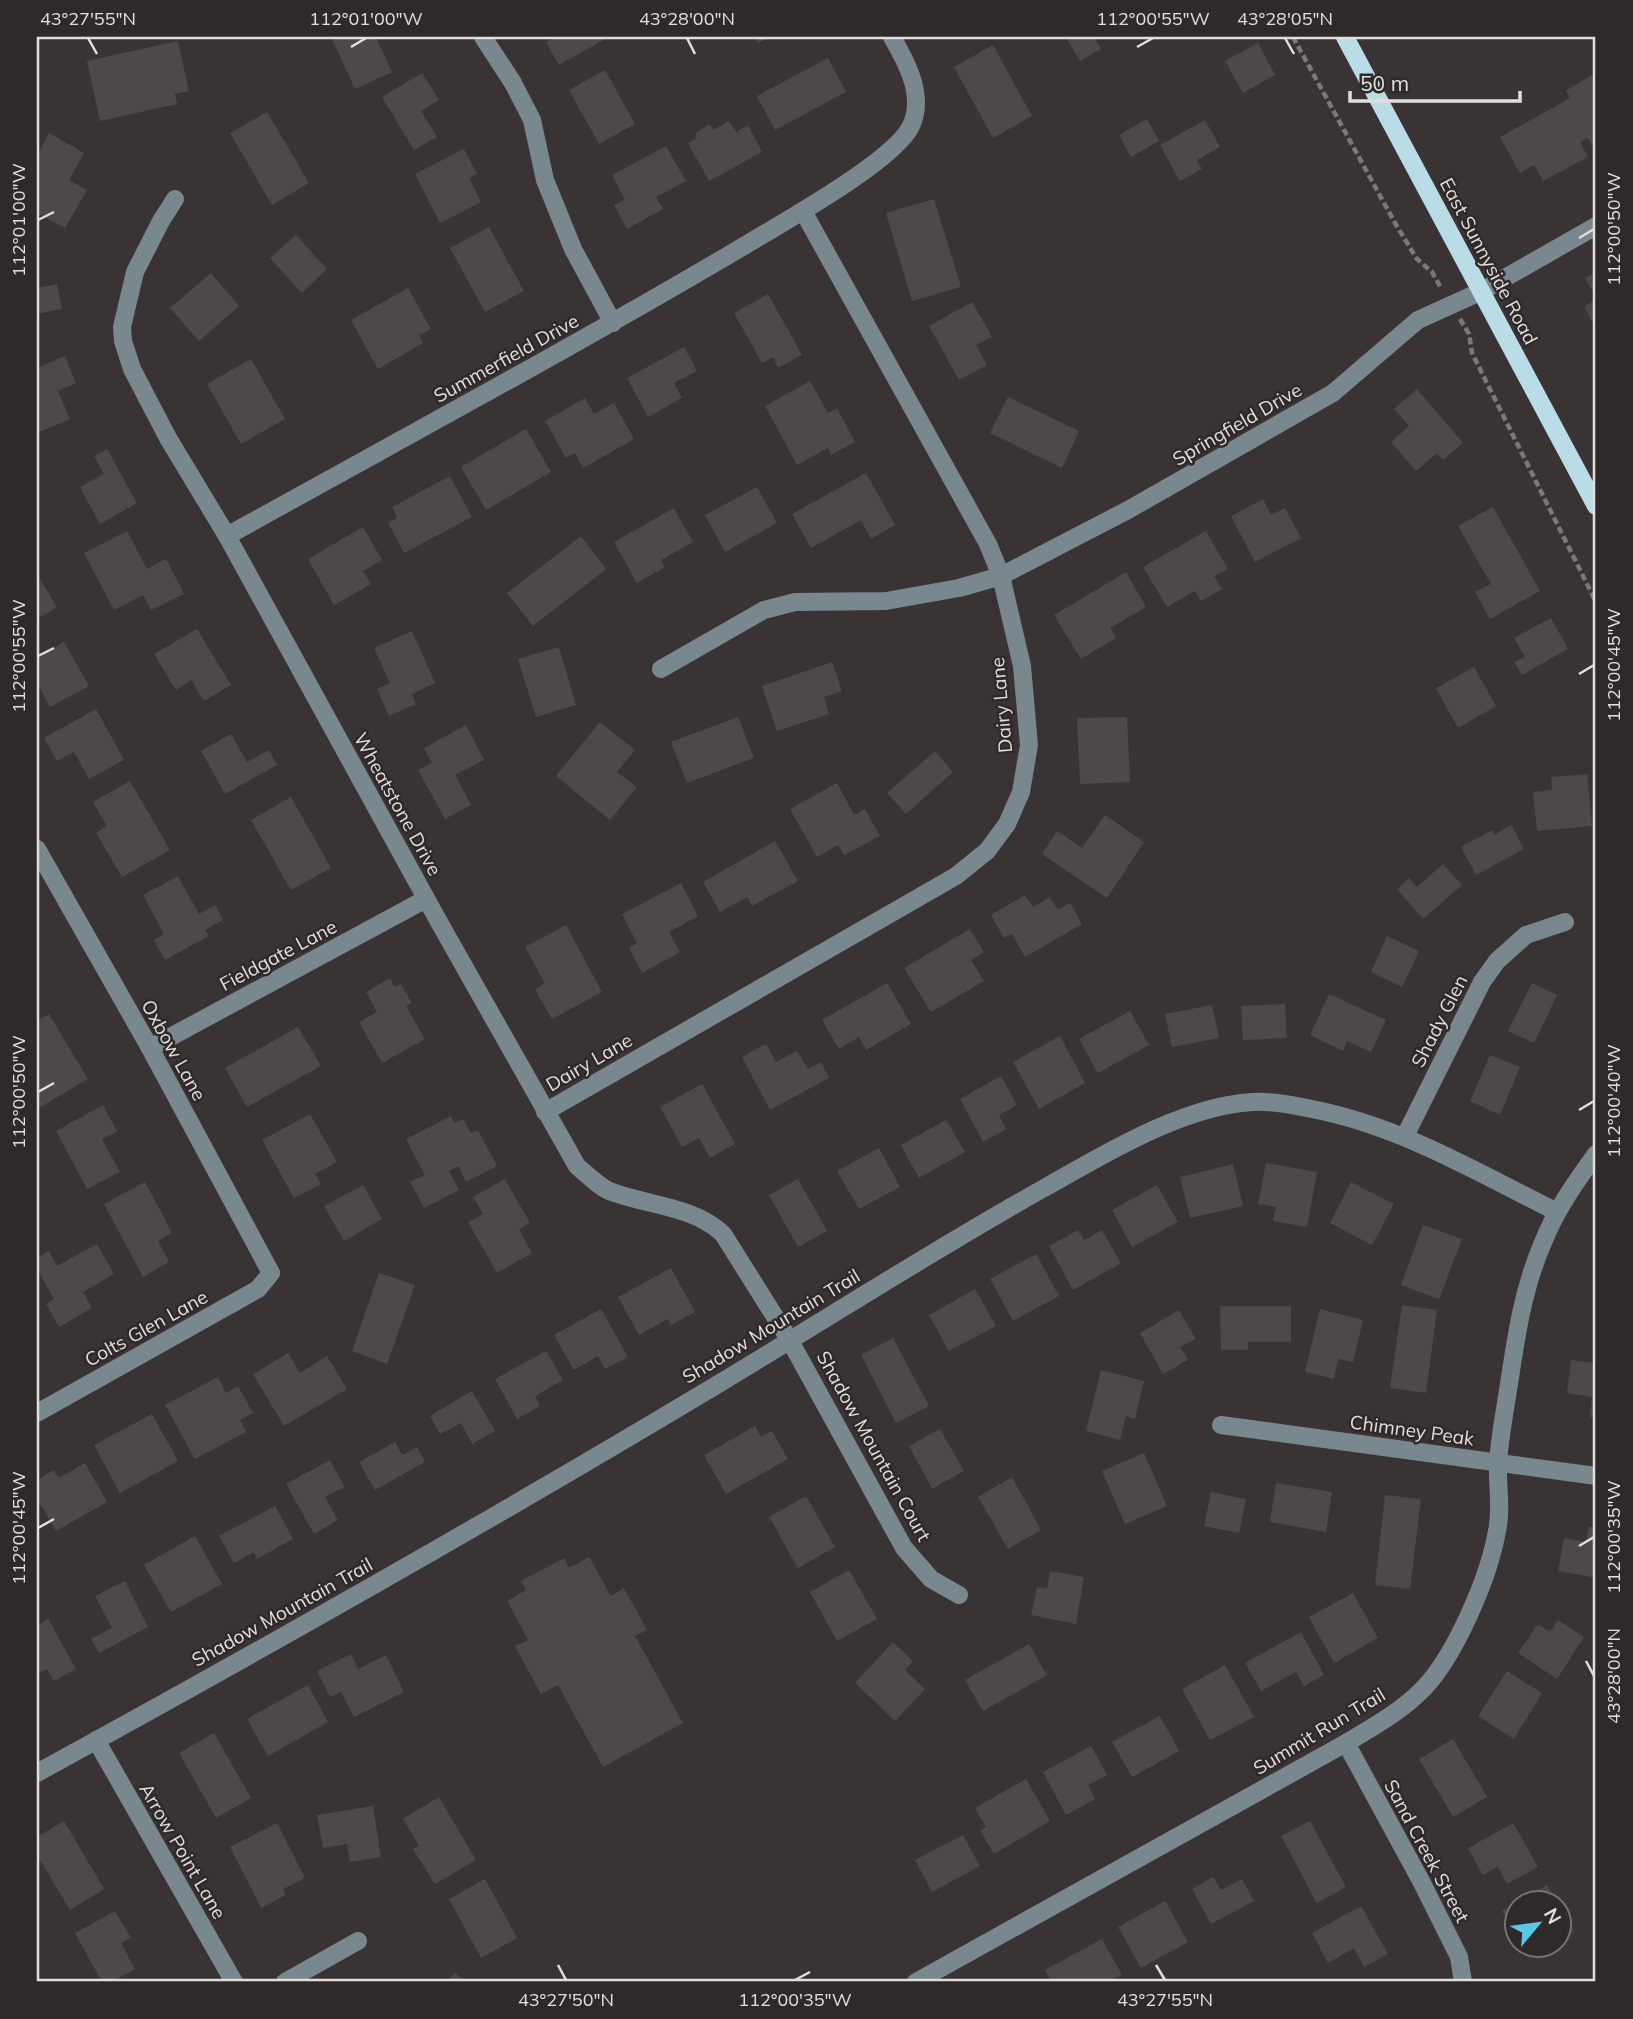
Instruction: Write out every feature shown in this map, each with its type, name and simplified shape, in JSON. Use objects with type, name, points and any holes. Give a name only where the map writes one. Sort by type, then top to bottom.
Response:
[{"type":"main road","name":"East Sunnyside Road","points":[[1345,37],[1596,506]]},
{"type":"street","points":[[484,37],[513,83],[531,120],[545,180],[573,249],[613,323]]},
{"type":"street","name":"Summerfield Drive","points":[[227,536],[613,323],[803,211],[894,147],[910,128],[916,111],[913,78],[892,37]]},
{"type":"street","name":"Wheatstone Drive","points":[[175,200],[135,272],[122,327],[123,341],[132,369],[168,439],[227,536],[426,899],[577,1166],[609,1192],[693,1214],[711,1223],[723,1234],[789,1339]]},
{"type":"street","name":"Dairy Lane","points":[[545,1112],[956,876],[987,851],[1007,824],[1021,792],[1030,745],[1022,666],[1001,576],[988,544],[803,211]]},
{"type":"street","name":"Springfield Drive","points":[[661,669],[764,610],[795,603],[886,601],[959,588],[1001,576],[1128,510],[1333,393],[1418,320],[1482,291],[1596,226]]},
{"type":"street","name":"Oxbow Lane","points":[[37,849],[150,1048],[271,1273]]},
{"type":"street","name":"Fieldgate Lane","points":[[150,1048],[426,899]]},
{"type":"street","name":"Shady Glen","points":[[1405,1136],[1482,982],[1497,961],[1526,935],[1565,922]]},
{"type":"street","name":"Shadow Mountain Trail","points":[[37,1773],[313,1620],[592,1459],[992,1217],[1117,1147],[1169,1124],[1227,1104],[1258,1101],[1351,1116],[1405,1136],[1558,1212]]},
{"type":"street","name":"Summit Run Trail","points":[[916,1982],[1346,1743],[1386,1719],[1424,1688],[1451,1650],[1482,1583],[1497,1532],[1500,1506],[1498,1464],[1522,1307],[1541,1246],[1571,1188],[1596,1154]]},
{"type":"street","name":"Colts Glen Lane","points":[[37,1413],[258,1289],[271,1273]]},
{"type":"street","name":"Shadow Mountain Court","points":[[789,1339],[905,1549],[931,1579],[958,1595]]},
{"type":"street","name":"Chimney Peak","points":[[1221,1425],[1596,1476]]},
{"type":"street","name":"Arrow Point Lane","points":[[96,1740],[234,1982]]},
{"type":"street","name":"Sand Creek Street","points":[[1346,1743],[1459,1957],[1463,1982]]},
{"type":"street","points":[[285,1982],[358,1941]]},
{"type":"path","points":[[1293,37],[1395,223],[1417,259],[1432,272]]},
{"type":"path","points":[[1469,334],[1472,353],[1596,603]]},
{"type":"building","points":[[331,37],[376,37],[392,72],[355,89]]},
{"type":"building","points":[[556,37],[609,37],[559,65],[546,42]]},
{"type":"building","points":[[754,37],[770,37],[758,43]]},
{"type":"building","points":[[1066,37],[1094,37],[1101,49],[1080,61]]},
{"type":"building","points":[[178,41],[189,91],[175,94],[177,104],[100,121],[87,61]]},
{"type":"building","points":[[1258,43],[1275,75],[1243,93],[1225,61]]},
{"type":"building","points":[[993,45],[1032,116],[993,138],[954,67]]},
{"type":"building","points":[[828,58],[846,92],[775,130],[757,96]]},
{"type":"building","points":[[605,70],[635,124],[599,144],[569,90]]},
{"type":"building","points":[[422,73],[439,100],[421,111],[437,137],[414,150],[382,97]]},
{"type":"building","points":[[1596,73],[1596,152],[1588,138],[1580,142],[1588,157],[1543,181],[1534,165],[1520,173],[1500,137],[1570,98],[1566,90]]},
{"type":"building","points":[[267,112],[309,183],[272,205],[230,133]]},
{"type":"building","points":[[1147,119],[1159,141],[1131,157],[1119,135]]},
{"type":"building","points":[[1205,120],[1220,147],[1197,160],[1202,169],[1180,181],[1160,145]]},
{"type":"building","points":[[729,121],[736,132],[748,125],[762,152],[709,181],[688,143],[697,138],[695,133],[710,124],[713,130]]},
{"type":"building","points":[[49,133],[84,153],[69,180],[87,190],[65,228],[37,213],[37,155]]},
{"type":"building","points":[[666,146],[686,181],[656,197],[663,209],[627,229],[614,205],[625,199],[612,175]]},
{"type":"building","points":[[464,149],[477,174],[469,178],[481,202],[440,223],[415,174]]},
{"type":"building","points":[[934,199],[961,287],[912,301],[886,213]]},
{"type":"building","points":[[489,227],[524,291],[485,312],[450,248]]},
{"type":"building","points":[[296,235],[327,269],[302,293],[270,258]]},
{"type":"building","points":[[1596,272],[1596,297],[1585,278]]},
{"type":"building","points":[[211,273],[239,306],[199,341],[170,308]]},
{"type":"building","points":[[57,284],[62,309],[37,314],[37,288]]},
{"type":"building","points":[[408,288],[431,329],[419,335],[423,343],[378,369],[351,320]]},
{"type":"building","points":[[768,294],[802,355],[778,368],[773,357],[762,363],[734,313]]},
{"type":"building","points":[[1596,299],[1596,329],[1584,307]]},
{"type":"building","points":[[972,302],[992,337],[976,345],[987,365],[959,380],[929,326]]},
{"type":"building","points":[[684,347],[697,371],[674,383],[682,398],[648,417],[627,378]]},
{"type":"building","points":[[65,356],[76,383],[58,391],[70,419],[37,433],[37,368]]},
{"type":"building","points":[[251,359],[285,419],[241,444],[207,384]]},
{"type":"building","points":[[810,381],[828,413],[837,408],[855,442],[831,455],[828,448],[797,465],[765,406]]},
{"type":"building","points":[[1417,389],[1463,443],[1443,460],[1437,453],[1416,471],[1391,442],[1409,426],[1394,409]]},
{"type":"building","points":[[1008,397],[1079,431],[1062,468],[990,433]]},
{"type":"building","points":[[585,398],[594,414],[614,403],[634,439],[583,468],[575,453],[566,458],[545,421]]},
{"type":"building","points":[[526,429],[551,472],[486,510],[461,467]]},
{"type":"building","points":[[107,449],[137,503],[100,524],[80,487],[104,474],[94,456]]},
{"type":"building","points":[[866,473],[895,525],[871,539],[861,520],[811,548],[792,514]]},
{"type":"building","points":[[450,476],[472,517],[404,553],[388,523],[397,518],[392,507]]},
{"type":"building","points":[[757,487],[777,523],[725,552],[705,515]]},
{"type":"building","points":[[1263,499],[1271,515],[1285,508],[1301,538],[1255,562],[1231,516]]},
{"type":"building","points":[[1493,507],[1540,591],[1490,619],[1475,592],[1491,584],[1458,526]]},
{"type":"building","points":[[674,508],[693,542],[661,560],[665,567],[637,583],[614,542]]},
{"type":"building","points":[[363,527],[382,560],[363,571],[371,584],[334,605],[308,559]]},
{"type":"building","points":[[127,531],[147,569],[166,559],[184,594],[151,610],[143,595],[114,610],[84,553]]},
{"type":"building","points":[[1206,531],[1228,569],[1214,576],[1222,589],[1201,601],[1195,591],[1167,607],[1143,567]]},
{"type":"building","points":[[581,536],[606,569],[533,626],[507,593]]},
{"type":"building","points":[[1126,572],[1146,607],[1110,628],[1116,638],[1081,659],[1054,615]]},
{"type":"building","points":[[37,574],[57,607],[37,619]]},
{"type":"building","points":[[1551,618],[1568,649],[1522,675],[1514,662],[1525,657],[1514,638]]},
{"type":"building","points":[[197,629],[231,685],[204,701],[191,680],[176,690],[154,654]]},
{"type":"building","points":[[412,631],[435,683],[412,694],[416,704],[389,716],[377,689],[390,683],[374,648]]},
{"type":"building","points":[[64,642],[89,686],[50,707],[37,683],[37,658]]},
{"type":"building","points":[[559,647],[576,705],[536,717],[518,659]]},
{"type":"building","points":[[832,662],[842,691],[824,697],[829,714],[777,731],[762,686]]},
{"type":"building","points":[[1474,667],[1496,706],[1458,728],[1436,688]]},
{"type":"building","points":[[96,709],[124,760],[89,779],[74,752],[57,761],[44,738]]},
{"type":"building","points":[[738,717],[754,758],[687,783],[671,742]]},
{"type":"building","points":[[1127,717],[1130,782],[1080,784],[1077,718]]},
{"type":"building","points":[[600,722],[635,750],[617,772],[637,787],[610,820],[556,776]]},
{"type":"building","points":[[466,725],[484,760],[455,775],[471,805],[445,819],[418,770],[432,763],[424,748]]},
{"type":"building","points":[[231,734],[247,762],[269,750],[277,765],[225,794],[201,751]]},
{"type":"building","points":[[935,751],[953,772],[906,814],[887,793]]},
{"type":"building","points":[[1587,774],[1592,826],[1537,831],[1533,792],[1552,790],[1551,777]]},
{"type":"building","points":[[130,781],[170,850],[122,877],[96,833],[107,826],[93,802]]},
{"type":"building","points":[[837,783],[854,815],[865,809],[880,836],[844,855],[838,845],[817,857],[790,809]]},
{"type":"building","points":[[291,797],[331,868],[291,890],[251,820]]},
{"type":"building","points":[[1105,815],[1144,842],[1107,898],[1042,854],[1057,831],[1082,848]]},
{"type":"building","points":[[1511,825],[1524,849],[1476,875],[1461,847],[1492,830],[1494,835]]},
{"type":"building","points":[[775,841],[798,881],[752,906],[747,897],[720,912],[703,882]]},
{"type":"building","points":[[1443,864],[1462,885],[1423,919],[1397,889],[1409,878],[1417,887]]},
{"type":"building","points":[[178,876],[199,914],[215,905],[223,920],[205,930],[209,936],[165,960],[154,940],[164,934],[143,895]]},
{"type":"building","points":[[681,883],[698,916],[669,932],[680,952],[642,973],[629,948],[637,943],[622,914]]},
{"type":"building","points":[[1025,895],[1033,907],[1050,897],[1058,910],[1070,903],[1082,924],[1025,957],[1012,934],[1004,938],[991,915]]},
{"type":"building","points":[[566,925],[602,992],[552,1019],[535,989],[545,983],[525,947]]},
{"type":"building","points":[[970,929],[984,952],[971,960],[984,981],[931,1012],[904,968]]},
{"type":"building","points":[[1387,936],[1419,951],[1402,987],[1371,972]]},
{"type":"building","points":[[390,978],[395,987],[401,984],[412,1003],[406,1006],[425,1039],[382,1063],[359,1022],[377,1012],[366,992]]},
{"type":"building","points":[[887,983],[911,1024],[866,1050],[859,1037],[839,1049],[822,1020]]},
{"type":"building","points":[[1532,983],[1557,995],[1534,1043],[1508,1031]]},
{"type":"building","points":[[1329,994],[1386,1020],[1371,1052],[1347,1041],[1343,1051],[1310,1035]]},
{"type":"building","points":[[1285,1004],[1287,1038],[1243,1040],[1241,1006]]},
{"type":"building","points":[[1212,1005],[1219,1038],[1172,1047],[1165,1014]]},
{"type":"building","points":[[1130,1011],[1149,1045],[1098,1073],[1079,1039]]},
{"type":"building","points":[[49,1014],[88,1079],[37,1109],[37,1021]]},
{"type":"building","points":[[298,1027],[321,1066],[247,1107],[225,1068]]},
{"type":"building","points":[[1060,1036],[1085,1083],[1039,1109],[1013,1062]]},
{"type":"building","points":[[766,1044],[776,1062],[797,1051],[808,1069],[821,1062],[829,1078],[770,1110],[742,1057]]},
{"type":"building","points":[[1490,1055],[1520,1067],[1500,1115],[1470,1101]]},
{"type":"building","points":[[1001,1076],[1017,1105],[999,1115],[1006,1129],[983,1142],[960,1099]]},
{"type":"building","points":[[702,1084],[735,1144],[710,1158],[699,1138],[682,1147],[660,1107]]},
{"type":"building","points":[[103,1105],[117,1132],[102,1139],[120,1172],[87,1189],[56,1131]]},
{"type":"building","points":[[310,1114],[337,1162],[315,1174],[321,1184],[294,1198],[262,1140]]},
{"type":"building","points":[[451,1116],[454,1123],[463,1119],[471,1133],[478,1130],[497,1166],[466,1182],[458,1166],[449,1171],[459,1190],[424,1208],[410,1182],[425,1175],[406,1139]]},
{"type":"building","points":[[946,1120],[965,1152],[919,1178],[901,1145]]},
{"type":"building","points":[[879,1148],[900,1187],[859,1209],[837,1171]]},
{"type":"building","points":[[1266,1163],[1317,1172],[1307,1227],[1273,1221],[1276,1207],[1258,1204]]},
{"type":"building","points":[[1233,1164],[1243,1206],[1190,1218],[1180,1177]]},
{"type":"building","points":[[505,1179],[530,1223],[519,1229],[532,1253],[497,1273],[468,1222],[483,1214],[473,1197]]},
{"type":"building","points":[[798,1179],[827,1231],[798,1247],[769,1195]]},
{"type":"building","points":[[145,1182],[172,1233],[158,1241],[169,1262],[143,1277],[104,1204]]},
{"type":"building","points":[[1351,1182],[1394,1204],[1372,1245],[1330,1223]]},
{"type":"building","points":[[363,1185],[382,1219],[344,1241],[324,1206]]},
{"type":"building","points":[[1157,1185],[1178,1222],[1132,1247],[1112,1210]]},
{"type":"building","points":[[1423,1225],[1462,1239],[1439,1299],[1401,1285]]},
{"type":"building","points":[[1078,1230],[1084,1240],[1102,1230],[1121,1263],[1073,1290],[1049,1246]]},
{"type":"building","points":[[97,1244],[114,1274],[83,1292],[92,1308],[59,1327],[46,1304],[54,1299],[37,1269],[37,1258],[49,1251],[57,1266]]},
{"type":"building","points":[[1036,1254],[1059,1296],[1013,1321],[990,1279]]},
{"type":"building","points":[[671,1268],[695,1312],[671,1325],[668,1319],[639,1335],[618,1297]]},
{"type":"building","points":[[379,1273],[415,1285],[387,1364],[352,1351]]},
{"type":"building","points":[[975,1289],[996,1326],[949,1351],[929,1315]]},
{"type":"building","points":[[1402,1305],[1437,1310],[1426,1393],[1390,1388]]},
{"type":"building","points":[[1220,1306],[1291,1306],[1291,1342],[1248,1342],[1248,1350],[1221,1350]]},
{"type":"building","points":[[601,1309],[628,1357],[605,1369],[598,1356],[574,1370],[554,1335]]},
{"type":"building","points":[[1320,1309],[1363,1320],[1353,1362],[1338,1359],[1334,1379],[1305,1372]]},
{"type":"building","points":[[1179,1310],[1196,1339],[1180,1347],[1188,1360],[1163,1374],[1140,1333]]},
{"type":"building","points":[[893,1338],[929,1406],[896,1423],[861,1355]]},
{"type":"building","points":[[546,1351],[563,1380],[535,1396],[540,1406],[517,1419],[495,1379]]},
{"type":"building","points":[[288,1353],[300,1373],[327,1356],[347,1389],[284,1426],[253,1374]]},
{"type":"building","points":[[1571,1360],[1596,1363],[1596,1418],[1590,1417],[1592,1397],[1567,1393]]},
{"type":"building","points":[[1101,1370],[1144,1381],[1135,1419],[1126,1416],[1120,1440],[1086,1431]]},
{"type":"building","points":[[218,1377],[226,1393],[238,1386],[253,1413],[240,1420],[246,1432],[195,1459],[165,1405]]},
{"type":"building","points":[[472,1391],[495,1431],[472,1444],[461,1423],[440,1434],[430,1416]]},
{"type":"building","points":[[152,1414],[178,1461],[120,1493],[94,1445]]},
{"type":"building","points":[[755,1426],[761,1437],[772,1431],[788,1459],[726,1494],[704,1455]]},
{"type":"building","points":[[940,1429],[964,1471],[932,1489],[909,1446]]},
{"type":"building","points":[[395,1442],[402,1455],[417,1447],[425,1462],[375,1490],[359,1462]]},
{"type":"building","points":[[1144,1453],[1167,1506],[1125,1524],[1102,1471]]},
{"type":"building","points":[[330,1460],[345,1487],[325,1497],[338,1520],[314,1534],[286,1484]]},
{"type":"building","points":[[85,1463],[107,1502],[56,1531],[41,1505],[37,1508],[37,1480],[54,1470],[59,1478]]},
{"type":"building","points":[[1012,1477],[1041,1530],[1008,1549],[978,1497]]},
{"type":"building","points":[[1276,1483],[1332,1492],[1326,1532],[1270,1522]]},
{"type":"building","points":[[1211,1492],[1246,1499],[1239,1533],[1204,1526]]},
{"type":"building","points":[[1385,1495],[1421,1499],[1410,1589],[1375,1585]]},
{"type":"building","points":[[806,1496],[835,1547],[798,1568],[769,1517]]},
{"type":"building","points":[[275,1506],[293,1539],[257,1559],[254,1552],[234,1563],[219,1536]]},
{"type":"building","points":[[1589,1526],[1596,1528],[1596,1578],[1558,1571],[1564,1538],[1586,1542]]},
{"type":"building","points":[[195,1536],[222,1584],[171,1612],[144,1565]]},
{"type":"building","points":[[589,1557],[611,1596],[624,1588],[647,1630],[635,1636],[683,1723],[603,1767],[558,1685],[541,1694],[515,1646],[528,1640],[507,1601],[526,1590],[521,1581],[564,1558],[569,1568]]},
{"type":"building","points":[[849,1570],[877,1619],[837,1641],[810,1592]]},
{"type":"building","points":[[1050,1571],[1084,1577],[1076,1624],[1031,1615],[1037,1587],[1047,1589]]},
{"type":"building","points":[[125,1581],[148,1627],[99,1653],[91,1639],[112,1628],[95,1596]]},
{"type":"building","points":[[1353,1593],[1378,1638],[1334,1663],[1309,1617]]},
{"type":"building","points":[[48,1619],[76,1669],[54,1681],[47,1669],[37,1674],[37,1626]]},
{"type":"building","points":[[1558,1620],[1584,1637],[1557,1679],[1518,1653],[1538,1624],[1550,1632]]},
{"type":"building","points":[[1301,1632],[1324,1675],[1304,1686],[1296,1672],[1261,1691],[1245,1663]]},
{"type":"building","points":[[893,1642],[913,1661],[905,1670],[925,1689],[895,1721],[855,1683]]},
{"type":"building","points":[[1029,1644],[1047,1675],[983,1711],[965,1680]]},
{"type":"building","points":[[351,1654],[358,1669],[386,1655],[404,1692],[354,1717],[341,1692],[330,1697],[317,1671]]},
{"type":"building","points":[[1225,1665],[1254,1717],[1210,1740],[1182,1689]]},
{"type":"building","points":[[1507,1671],[1542,1693],[1514,1739],[1478,1716]]},
{"type":"building","points":[[308,1685],[328,1722],[268,1756],[247,1719]]},
{"type":"building","points":[[1160,1716],[1179,1751],[1132,1777],[1112,1742]]},
{"type":"building","points":[[214,1733],[251,1798],[216,1818],[179,1753]]},
{"type":"building","points":[[1453,1739],[1487,1797],[1453,1817],[1419,1759]]},
{"type":"building","points":[[1091,1746],[1107,1775],[1088,1785],[1095,1799],[1066,1815],[1043,1772]]},
{"type":"building","points":[[1026,1779],[1050,1821],[994,1854],[980,1830],[986,1827],[975,1808]]},
{"type":"building","points":[[439,1797],[476,1860],[435,1884],[413,1849],[419,1846],[403,1819]]},
{"type":"building","points":[[373,1806],[381,1857],[350,1862],[347,1844],[323,1848],[317,1815]]},
{"type":"building","points":[[64,1821],[104,1889],[70,1910],[37,1855],[37,1837]]},
{"type":"building","points":[[1310,1821],[1346,1887],[1317,1903],[1281,1836]]},
{"type":"building","points":[[277,1823],[305,1878],[283,1889],[286,1895],[261,1908],[230,1847]]},
{"type":"building","points":[[1513,1823],[1538,1867],[1507,1884],[1498,1867],[1483,1875],[1468,1848]]},
{"type":"building","points":[[963,1835],[980,1866],[932,1892],[915,1860]]},
{"type":"building","points":[[1213,1877],[1221,1890],[1242,1879],[1254,1901],[1211,1924],[1192,1889]]},
{"type":"building","points":[[485,1879],[517,1938],[481,1958],[449,1899]]},
{"type":"building","points":[[1165,1901],[1188,1942],[1141,1968],[1118,1927]]},
{"type":"building","points":[[1361,1906],[1388,1954],[1364,1967],[1354,1948],[1328,1963],[1312,1933]]},
{"type":"building","points":[[115,1911],[131,1938],[121,1943],[135,1969],[111,1982],[102,1982],[75,1933]]},
{"type":"building","points":[[1102,1939],[1122,1975],[1108,1982],[1052,1982],[1045,1970]]},
{"type":"building","points":[[455,1973],[465,1982],[446,1982]]}]
